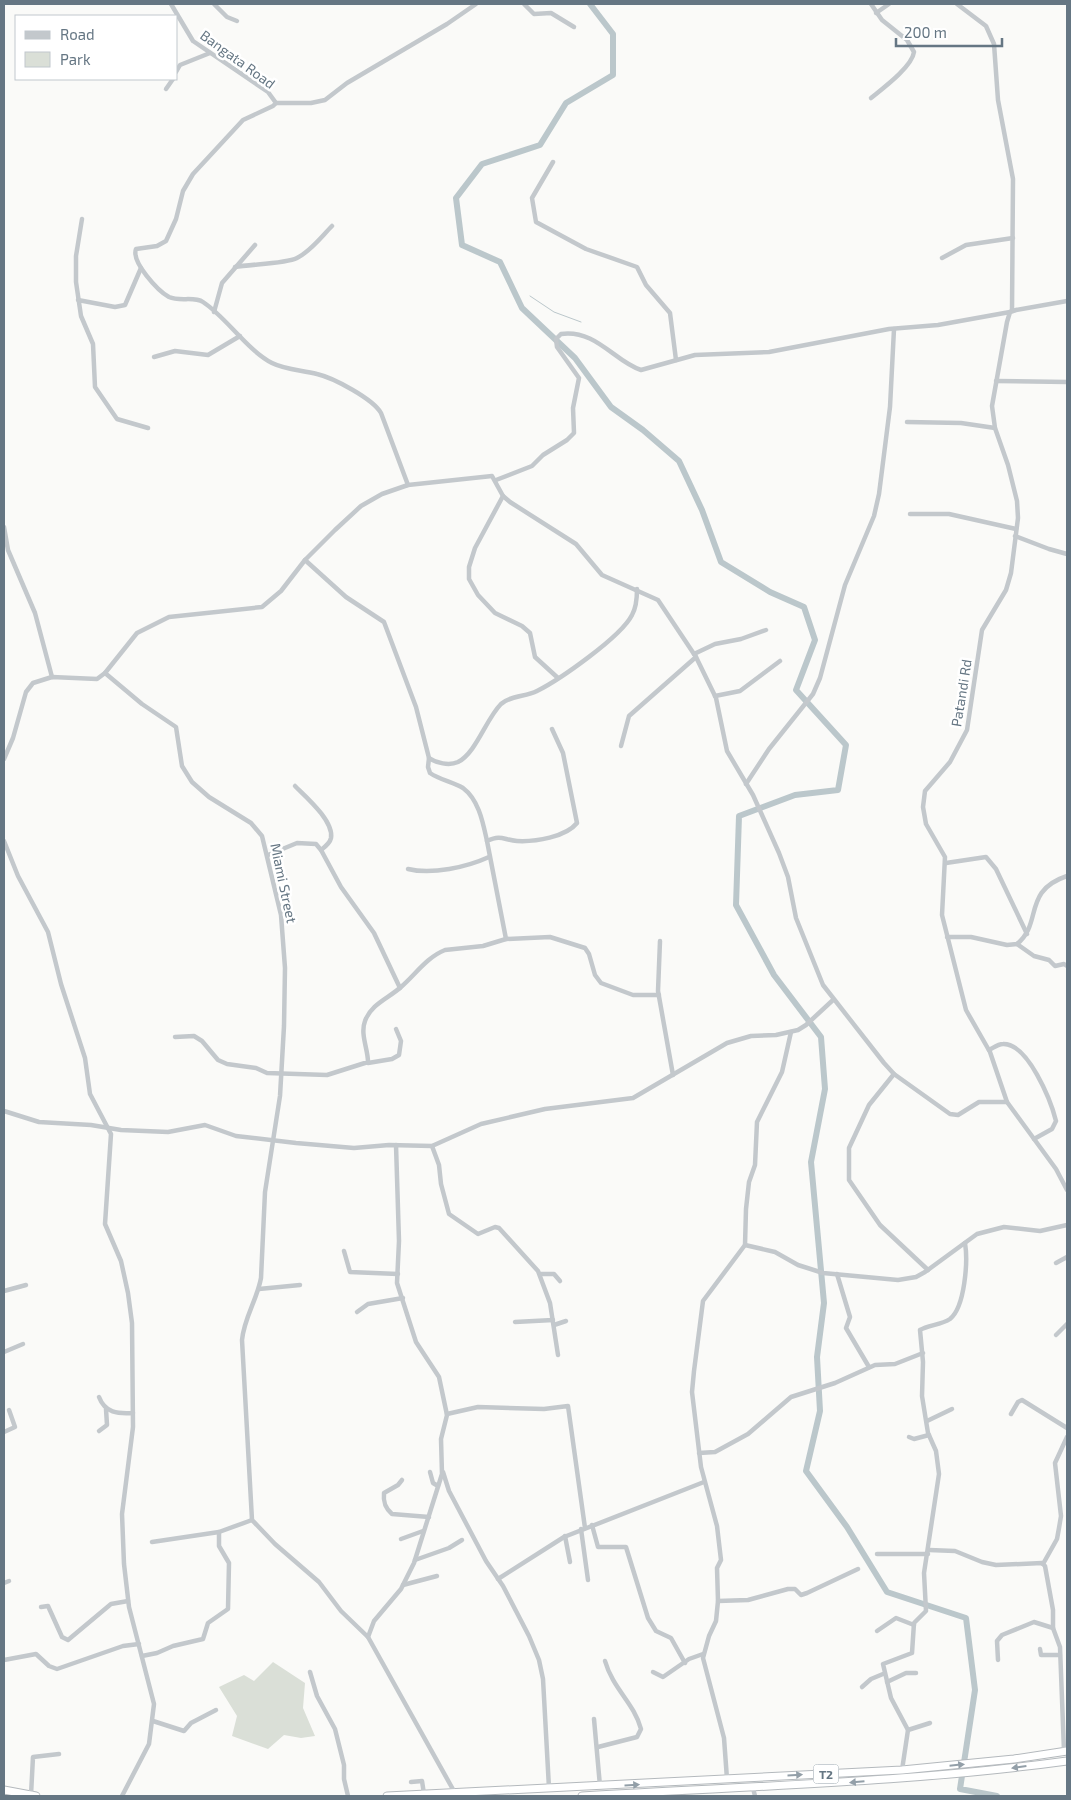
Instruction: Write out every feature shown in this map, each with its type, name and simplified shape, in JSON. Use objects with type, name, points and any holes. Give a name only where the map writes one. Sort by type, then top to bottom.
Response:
[{"type":"highway","name":"T2","points":[[387,1796],[902,1770],[1014,1759],[1065,1751]]},
{"type":"highway","name":"T2","points":[[583,1796],[854,1783],[1007,1769],[1067,1761]]},
{"type":"highway","points":[[612,1786],[613,1794]]},
{"type":"highway","points":[[583,1796],[584,1787]]},
{"type":"highway","points":[[4,1790],[33,1796]]},
{"type":"street","points":[[214,4],[227,16],[237,21]]},
{"type":"street","points":[[276,103],[325,100],[352,80],[443,27],[476,4]]},
{"type":"street","points":[[524,4],[534,14],[551,13],[574,27]]},
{"type":"street","points":[[871,4],[876,13],[889,27],[910,44],[914,56],[900,72],[871,98]]},
{"type":"street","points":[[876,13],[889,4]]},
{"type":"street","name":"Patandi Rd","points":[[957,4],[982,22],[989,29],[992,38],[998,100],[1013,173],[1011,312],[992,406],[994,428],[1017,495],[1018,513],[1008,586],[982,630],[968,730],[950,762],[924,794],[923,807],[926,824],[942,850],[946,863],[942,912],[966,1010],[989,1050],[1007,1102],[1056,1169],[1067,1190]]},
{"type":"street","name":"Bangata Road","points":[[141,268],[136,250],[157,246],[168,238],[176,219],[183,191],[193,174],[243,120],[276,103],[268,92],[210,53],[186,33],[178,18]]},
{"type":"street","points":[[178,68],[180,65],[210,53]]},
{"type":"street","points":[[166,89],[172,80]]},
{"type":"street","points":[[552,162],[532,198],[536,222],[586,249],[638,267],[646,285],[670,313],[676,360]]},
{"type":"street","points":[[82,218],[76,256],[78,300],[81,316],[92,338],[97,390],[117,419],[148,428]]},
{"type":"street","points":[[234,268],[258,263],[288,261],[298,257],[332,226]]},
{"type":"street","points":[[942,258],[966,245],[1013,238]]},
{"type":"street","points":[[214,312],[220,288],[234,268],[256,245]]},
{"type":"street","points":[[78,300],[115,307],[125,305],[141,268],[150,280],[169,297],[200,300],[270,362],[290,369],[324,376],[374,403],[381,414],[408,485]]},
{"type":"street","points":[[496,480],[532,466],[543,455],[572,435],[573,408],[579,378],[557,347],[556,339],[560,334],[578,336],[600,344],[641,370],[707,354],[769,352],[894,329],[938,325],[1067,301]]},
{"type":"street","points":[[746,784],[770,749],[813,694],[820,678],[845,585],[874,516],[879,494],[890,407],[894,329]]},
{"type":"street","points":[[154,357],[175,351],[208,355],[240,336]]},
{"type":"street","points":[[996,381],[1067,382]]},
{"type":"street","points":[[907,422],[961,422],[994,428]]},
{"type":"street","points":[[4,760],[13,738],[28,688],[39,680],[52,678],[94,680],[105,673],[128,643],[149,626],[181,614],[260,608],[281,591],[306,560],[362,506],[382,494],[408,485],[484,475],[492,476],[496,480],[503,496],[576,544],[602,575],[658,600],[695,656],[715,696],[727,751],[746,784],[779,853],[804,939],[823,985],[868,1045],[894,1074],[950,1114],[958,1115],[979,1102],[1007,1102]]},
{"type":"street","points":[[503,496],[475,548],[468,567],[469,579],[474,590],[495,613],[522,626],[530,633],[535,657],[558,678]]},
{"type":"street","points":[[910,514],[949,514],[1016,529]]},
{"type":"street","points":[[4,527],[9,554],[35,613],[52,678]]},
{"type":"street","points":[[1015,536],[1050,550],[1067,554]]},
{"type":"street","points":[[306,560],[346,597],[384,622],[416,707],[429,758],[430,773],[463,788],[472,798],[479,811],[506,939]]},
{"type":"street","points":[[429,758],[447,764],[458,762],[472,747],[488,720],[501,704],[511,698],[535,692],[593,654],[629,620],[633,613],[637,589]]},
{"type":"street","points":[[621,746],[629,716],[695,656],[727,640],[739,639],[766,630]]},
{"type":"street","points":[[715,696],[740,690],[780,661]]},
{"type":"street","name":"Miami Street","points":[[105,673],[142,704],[174,725],[178,730],[182,766],[192,782],[209,797],[251,823],[262,836],[280,907],[284,951],[284,1026],[281,1074],[265,1192],[262,1265],[259,1288],[246,1318],[242,1340],[252,1520]]},
{"type":"street","points":[[487,842],[502,836],[517,841],[552,836],[577,824],[563,753],[552,729]]},
{"type":"street","points":[[295,786],[323,817],[331,832],[330,841],[321,850]]},
{"type":"street","points":[[4,841],[18,876],[48,932],[61,984],[85,1058],[90,1094],[109,1128],[111,1138],[105,1224],[120,1261],[130,1302],[132,1323],[133,1434],[122,1514],[128,1601],[152,1695],[153,1721],[149,1744],[138,1769],[122,1796]]},
{"type":"street","points":[[268,855],[304,842],[316,844],[341,887],[374,933],[400,988]]},
{"type":"street","points":[[408,869],[423,871],[448,870],[462,864],[475,864],[489,857]]},
{"type":"street","points":[[946,863],[986,857],[996,869],[1027,934]]},
{"type":"street","points":[[1018,944],[1027,934],[1036,902],[1043,890],[1067,876]]},
{"type":"street","points":[[368,1063],[364,1038],[365,1020],[382,1000],[400,988],[422,966],[442,951],[483,946],[506,939],[550,937],[583,947],[589,954],[595,975],[601,983],[632,995],[659,995]]},
{"type":"street","points":[[947,937],[971,937],[1007,944],[1018,944],[1034,956],[1049,960],[1054,966],[1067,965]]},
{"type":"street","points":[[660,941],[659,995],[673,1075]]},
{"type":"street","points":[[4,1111],[39,1122],[168,1132],[205,1124],[236,1136],[345,1148],[396,1144],[432,1146],[481,1124],[545,1109],[630,1099],[727,1043],[751,1036],[791,1032],[806,1025],[833,1000]]},
{"type":"street","points":[[175,1037],[190,1036],[200,1040],[212,1056],[227,1064],[281,1074],[328,1074],[368,1063],[392,1059],[399,1055],[401,1041],[396,1029]]},
{"type":"street","points":[[727,1780],[724,1738],[704,1665],[703,1654],[715,1624],[718,1601],[717,1568],[721,1560],[718,1532],[704,1482],[692,1392],[700,1310],[707,1294],[745,1245],[749,1182],[756,1159],[757,1122],[782,1072],[791,1032]]},
{"type":"street","points":[[989,1050],[1004,1044],[1013,1046],[1025,1055],[1033,1068],[1056,1121],[1052,1129],[1034,1139]]},
{"type":"street","points":[[894,1074],[869,1105],[850,1148],[849,1180],[880,1225],[928,1270]]},
{"type":"street","points":[[396,1144],[398,1286],[416,1342],[439,1377],[447,1414],[440,1438],[442,1470],[449,1491],[486,1561],[498,1578],[526,1630],[541,1668],[549,1788]]},
{"type":"street","points":[[432,1146],[439,1165],[441,1184],[450,1215],[478,1234],[495,1227],[499,1228],[540,1274],[550,1304],[558,1355]]},
{"type":"street","points":[[745,1245],[772,1251],[798,1265],[818,1272],[898,1280],[916,1276],[928,1270],[977,1234],[1000,1228],[1040,1231],[1067,1225]]},
{"type":"street","points":[[902,1770],[908,1730],[891,1698],[883,1674],[884,1662],[912,1652],[914,1625],[926,1611],[924,1574],[939,1483],[938,1459],[929,1435],[922,1396],[923,1353],[920,1329],[949,1320],[958,1304],[967,1263],[965,1243]]},
{"type":"street","points":[[344,1251],[350,1272],[398,1274]]},
{"type":"street","points":[[1056,1263],[1067,1257]]},
{"type":"street","points":[[540,1274],[554,1274],[560,1281]]},
{"type":"street","points":[[837,1274],[850,1318],[846,1328],[869,1367]]},
{"type":"street","points":[[4,1291],[26,1285]]},
{"type":"street","points":[[259,1288],[300,1285]]},
{"type":"street","points":[[357,1312],[368,1304],[403,1298]]},
{"type":"street","points":[[515,1322],[554,1323],[566,1321]]},
{"type":"street","points":[[1056,1335],[1067,1324]]},
{"type":"street","points":[[4,1352],[23,1344]]},
{"type":"street","points":[[699,1453],[715,1452],[748,1434],[790,1397],[835,1383],[880,1363],[895,1364],[923,1353]]},
{"type":"street","points":[[99,1397],[106,1409],[106,1426],[99,1431]]},
{"type":"street","points":[[1011,1414],[1022,1400],[1067,1428]]},
{"type":"street","points":[[447,1414],[478,1407],[537,1409],[568,1406],[588,1580]]},
{"type":"street","points":[[106,1409],[118,1413],[133,1414]]},
{"type":"street","points":[[4,1432],[14,1427],[9,1410]]},
{"type":"street","points":[[927,1421],[952,1410]]},
{"type":"street","points":[[909,1437],[929,1435]]},
{"type":"street","points":[[1065,1751],[1060,1656],[1053,1628],[1051,1601],[1043,1564],[1053,1547],[1059,1528],[1061,1516],[1055,1463],[1067,1437]]},
{"type":"street","points":[[932,1443],[932,1451]]},
{"type":"street","points":[[368,1637],[377,1616],[403,1585],[415,1560],[442,1470]]},
{"type":"street","points":[[430,1472],[433,1483],[438,1486]]},
{"type":"street","points":[[402,1480],[398,1486],[384,1493],[384,1502],[388,1510],[392,1514],[429,1517]]},
{"type":"street","points":[[498,1578],[565,1536],[704,1482]]},
{"type":"street","points":[[152,1542],[219,1532],[252,1520],[283,1552],[319,1582],[341,1612],[368,1637],[455,1793]]},
{"type":"street","points":[[592,1525],[599,1548],[626,1547],[648,1618],[656,1631],[671,1638],[685,1663]]},
{"type":"street","points":[[401,1539],[423,1531]]},
{"type":"street","points":[[142,1656],[203,1639],[208,1623],[228,1609],[229,1563],[219,1546],[219,1532]]},
{"type":"street","points":[[565,1536],[570,1562]]},
{"type":"street","points":[[415,1560],[449,1548],[462,1540]]},
{"type":"street","points":[[877,1554],[955,1551],[982,1562],[996,1565],[1043,1564]]},
{"type":"street","points":[[718,1601],[748,1600],[788,1589],[795,1589],[800,1594],[807,1593],[858,1569]]},
{"type":"street","points":[[403,1585],[437,1576]]},
{"type":"street","points":[[41,1607],[48,1606],[62,1637],[68,1640],[111,1604],[128,1601]]},
{"type":"street","points":[[877,1630],[896,1618],[914,1625]]},
{"type":"street","points":[[998,1660],[998,1640],[1002,1635],[1034,1622],[1053,1628]]},
{"type":"street","points":[[4,1660],[36,1654],[49,1666],[57,1669],[123,1646],[139,1644]]},
{"type":"street","points":[[1040,1649],[1041,1655],[1060,1656]]},
{"type":"street","points":[[652,1672],[663,1677],[703,1654]]},
{"type":"street","points":[[598,1747],[634,1738],[641,1729],[636,1712],[611,1678],[605,1661]]},
{"type":"street","points":[[310,1672],[317,1696],[336,1728],[348,1796]]},
{"type":"street","points":[[886,1682],[906,1674],[916,1673]]},
{"type":"street","points":[[862,1687],[871,1679],[883,1674]]},
{"type":"street","points":[[1061,1701],[1067,1699]]},
{"type":"street","points":[[153,1721],[184,1731],[191,1723],[216,1710]]},
{"type":"street","points":[[594,1719],[600,1786]]},
{"type":"street","points":[[908,1730],[930,1723]]},
{"type":"street","points":[[33,1796],[33,1757],[59,1754]]},
{"type":"street","points":[[411,1782],[422,1781],[424,1794]]},
{"type":"street","points":[[754,1788],[756,1796]]},
{"type":"green space","points":[[273,1662],[305,1683],[303,1708],[315,1736],[301,1738],[284,1735],[268,1749],[232,1736],[237,1716],[219,1687],[244,1675],[254,1681]]},
{"type":"waterway","points":[[590,4],[613,34],[613,75],[566,103],[540,145],[482,164],[456,198],[462,245],[500,262],[522,308],[575,358],[611,407],[643,430],[679,461],[702,510],[721,562],[770,592],[804,607],[815,640],[796,690],[846,745],[838,790],[795,795],[739,816],[736,905],[774,975],[821,1037],[825,1089],[811,1162],[824,1303],[817,1357],[820,1411],[806,1471],[847,1527],[887,1592],[966,1618],[975,1690],[960,1789],[997,1796]]},
{"type":"waterway","points":[[530,296],[554,312],[581,322]]}]
